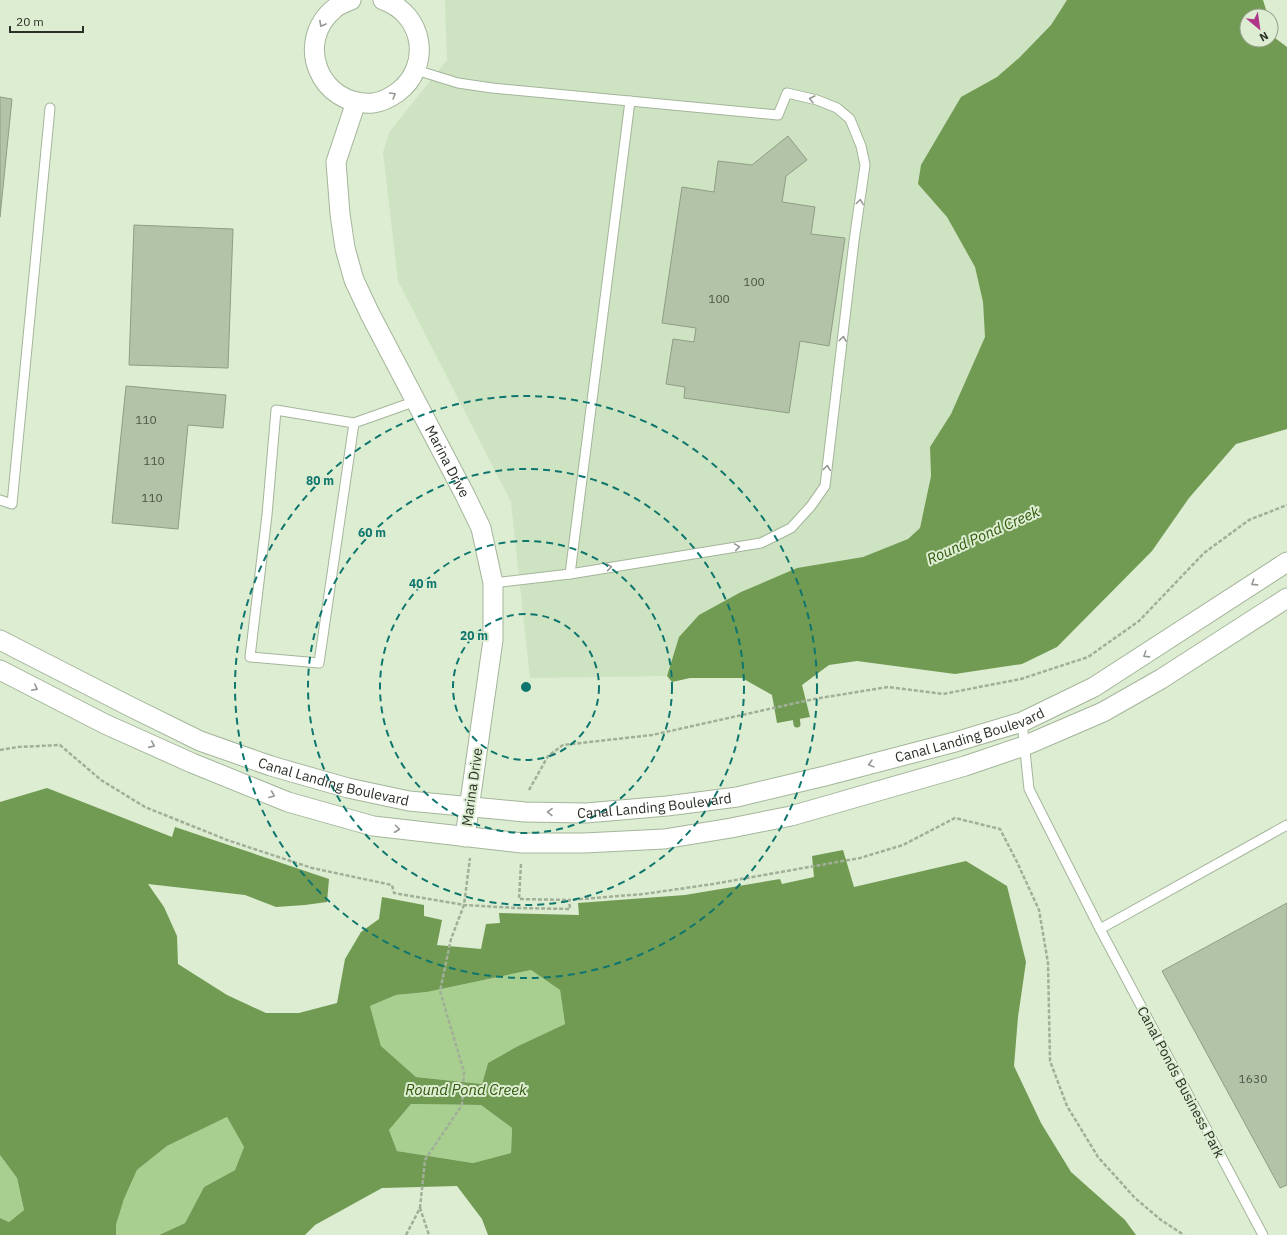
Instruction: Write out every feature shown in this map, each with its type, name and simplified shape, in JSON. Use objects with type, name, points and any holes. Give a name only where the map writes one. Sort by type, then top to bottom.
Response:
[{"type":"street","points":[[351,0],[335,8],[323,21],[316,36],[314,53],[318,70],[326,84],[340,96],[356,102],[374,103],[391,97],[406,86],[416,70],[420,54],[418,36],[411,21],[399,8],[383,0]]},
{"type":"street","name":"Marina Drive","points":[[356,102],[336,162],[340,214],[345,248],[357,286],[370,314],[481,528],[493,583],[493,640],[465,837]]},
{"type":"street","name":"Canal Landing Boulevard","points":[[0,640],[200,741],[271,766],[348,788],[409,801],[524,812],[586,813],[667,806],[737,797],[825,776],[954,742],[1022,722],[1094,687],[1287,562]]},
{"type":"street","name":"Canal Landing Boulevard","points":[[0,670],[120,730],[192,763],[288,802],[373,826],[522,843],[584,843],[664,839],[791,816],[965,766],[1024,746],[1103,712],[1161,679],[1287,598]]},
{"type":"lane","points":[[416,70],[458,83],[778,115],[787,93],[817,100],[837,108],[850,119],[861,146],[865,165],[853,249],[825,486],[811,506],[791,528],[761,543],[570,574],[493,583]]},
{"type":"lane","points":[[570,574],[630,101]]},
{"type":"lane","points":[[0,500],[12,504],[50,108]]},
{"type":"lane","points":[[354,423],[319,663],[250,658],[267,516],[276,410],[354,423],[416,402]]},
{"type":"lane","name":"Canal Ponds Business Park","points":[[1022,722],[1029,790],[1100,929],[1263,1235]]},
{"type":"lane","points":[[1100,929],[1287,825]]},
{"type":"path","points":[[526,796],[548,756],[563,745],[652,735],[814,699],[888,687],[943,694],[1021,679],[1088,658],[1139,621],[1204,554],[1249,520],[1287,505]]},
{"type":"path","points":[[0,750],[18,747],[60,745],[101,780],[145,807],[227,840],[312,868],[392,885],[394,894],[464,905],[517,908],[570,908],[569,900]]},
{"type":"path","points":[[521,860],[518,899],[569,900],[652,893],[713,884],[771,873],[806,869],[860,858],[902,845],[955,818],[1000,829],[1039,910],[1048,963],[1050,1061],[1067,1106],[1098,1157],[1135,1198],[1161,1220],[1184,1235]]},
{"type":"path","points":[[406,1235],[420,1208],[425,1160],[462,1105],[464,1072],[440,991],[451,938],[464,905],[470,857],[477,857]]},
{"type":"path","points":[[420,1208],[429,1235]]},
{"type":"shaded area","points":[[445,0],[1067,0],[1051,25],[1019,58],[997,77],[961,97],[918,184],[947,217],[975,267],[983,302],[985,337],[951,414],[930,447],[931,476],[920,528],[908,539],[863,557],[797,568],[741,592],[679,637],[667,676],[530,678],[511,502],[398,281],[383,152],[390,131],[447,60]]},
{"type":"shaded area","points":[[531,970],[560,990],[565,1024],[516,1047],[488,1063],[482,1084],[416,1077],[381,1046],[370,1006],[396,995],[427,992]]},
{"type":"shaded area","points":[[411,1104],[481,1105],[512,1128],[511,1153],[473,1163],[397,1151],[389,1130]]},
{"type":"shaded area","points":[[227,1117],[244,1147],[235,1170],[204,1187],[185,1223],[159,1235],[116,1235],[116,1225],[124,1199],[137,1170],[167,1146]]},
{"type":"shaded area","points":[[0,1155],[17,1178],[24,1210],[9,1222],[0,1218]]},
{"type":"water","points":[[1067,0],[1263,0],[1266,8],[1239,8],[1239,48],[1279,48],[1279,41],[1287,47],[1287,429],[1236,444],[1189,498],[1152,551],[1057,647],[1022,664],[955,674],[857,661],[829,665],[802,685],[810,717],[777,723],[772,695],[742,678],[690,678],[672,682],[667,676],[679,637],[699,615],[741,592],[797,568],[863,557],[908,539],[920,528],[931,476],[930,447],[951,414],[985,337],[983,302],[975,267],[947,217],[918,184],[921,165],[961,97],[997,77],[1019,58],[1051,25]]},
{"type":"water","points":[[47,788],[172,837],[175,827],[329,879],[327,902],[276,907],[245,895],[148,884],[164,907],[177,936],[178,964],[227,995],[266,1013],[299,1013],[337,1003],[345,959],[361,932],[379,919],[382,897],[424,905],[424,916],[442,920],[437,945],[481,949],[486,924],[500,923],[499,913],[579,915],[578,903],[685,895],[780,879],[782,884],[814,877],[812,856],[843,850],[854,887],[966,861],[1007,886],[1026,962],[1018,1017],[1014,1066],[1041,1123],[1071,1172],[1125,1220],[1136,1235],[488,1235],[482,1219],[457,1186],[382,1188],[315,1225],[305,1235],[159,1235],[185,1223],[204,1187],[235,1170],[244,1147],[227,1117],[167,1146],[137,1170],[124,1199],[116,1225],[116,1235],[0,1235],[0,1218],[9,1222],[24,1210],[17,1178],[0,1155],[0,802]],"holes":[[[531,970],[560,990],[565,1024],[516,1047],[488,1063],[482,1084],[416,1077],[381,1046],[370,1006],[396,995],[427,992]],[[411,1104],[481,1105],[512,1128],[511,1153],[473,1163],[397,1151],[389,1130]]]},
{"type":"building","points":[[0,97],[12,99],[0,217]]},
{"type":"building","points":[[788,136],[807,160],[786,176],[782,202],[815,207],[811,234],[845,238],[829,346],[800,341],[789,413],[684,398],[685,387],[666,384],[673,339],[694,342],[696,328],[662,323],[682,187],[714,192],[718,161],[752,165]]},
{"type":"building","points":[[134,225],[233,229],[228,368],[129,365]]},
{"type":"building","points":[[126,386],[226,395],[223,428],[188,425],[178,529],[112,523]]},
{"type":"building","points":[[1287,903],[1287,1185],[1280,1188],[1162,971]]},
{"type":"waterway","name":"Round Pond Creek","points":[[795,711],[797,724]]}]
